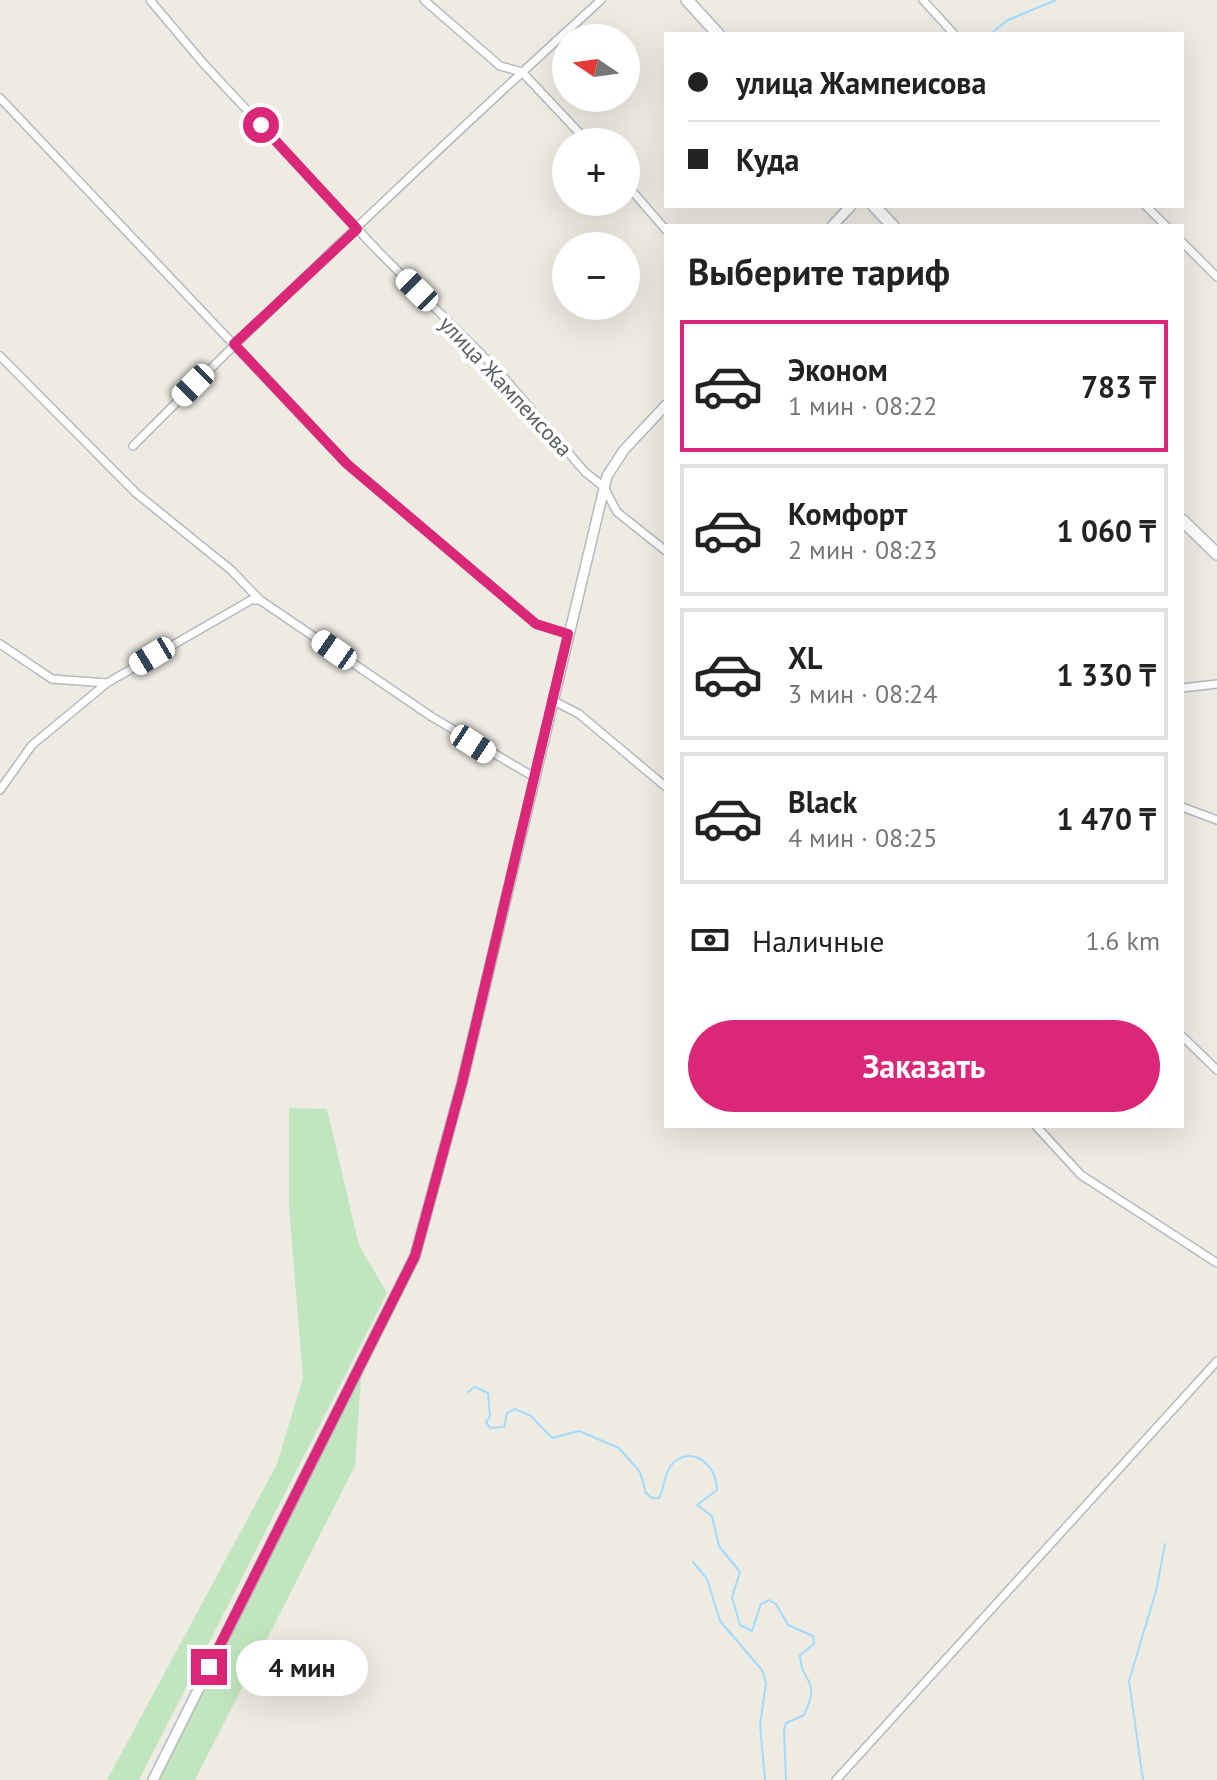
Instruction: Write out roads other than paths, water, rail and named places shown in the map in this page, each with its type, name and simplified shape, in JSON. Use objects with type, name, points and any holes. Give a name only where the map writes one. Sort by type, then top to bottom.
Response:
[{"type":"main road","points":[[687,0],[716,32]]},
{"type":"main road","points":[[876,208],[891,224]]},
{"type":"main road","points":[[1184,522],[1217,554]]},
{"type":"street","name":"улица Жампеисова","points":[[150,0],[203,63],[357,229],[499,372],[585,472],[604,487],[617,512],[664,549]]},
{"type":"street","points":[[424,0],[500,66],[522,72],[575,128]]},
{"type":"street","points":[[133,446],[234,344],[601,0]]},
{"type":"street","points":[[923,0],[952,32]]},
{"type":"street","points":[[0,98],[347,464],[536,624],[568,634]]},
{"type":"street","points":[[640,200],[664,228]]},
{"type":"street","points":[[834,224],[849,208]]},
{"type":"street","points":[[1148,208],[1164,224]]},
{"type":"street","points":[[1184,244],[1217,277]]},
{"type":"street","points":[[0,356],[136,493],[231,570],[260,600],[432,717],[494,757],[534,777]]},
{"type":"street","points":[[153,1780],[415,1256],[462,1083],[604,487],[624,450],[664,407]]},
{"type":"street","points":[[0,790],[32,745],[107,683],[251,600],[260,600]]},
{"type":"street","points":[[0,644],[52,679],[107,683]]},
{"type":"street","points":[[1184,688],[1217,684]]},
{"type":"street","points":[[552,700],[579,714],[664,785]]},
{"type":"street","points":[[1184,808],[1217,820]]},
{"type":"street","points":[[1184,1038],[1217,1070]]},
{"type":"street","points":[[1038,1128],[1081,1175],[1217,1263]]},
{"type":"street","points":[[836,1780],[1217,1361]]},
{"type":"waterway","points":[[993,32],[1008,20],[1056,0]]},
{"type":"waterway","points":[[468,1392],[475,1387],[488,1393],[490,1416],[486,1422],[490,1428],[504,1427],[507,1413],[515,1409],[531,1416],[552,1438],[579,1431],[619,1448],[640,1472],[646,1493],[652,1498],[659,1498],[668,1470],[682,1457],[697,1458],[709,1467],[717,1490],[697,1505],[712,1516],[719,1546],[740,1572],[732,1597],[740,1625],[752,1631],[761,1604],[769,1600],[776,1604],[788,1625],[813,1636],[814,1644],[800,1655],[811,1687],[809,1703],[804,1715],[786,1723],[784,1730],[786,1780]]},
{"type":"waterway","points":[[1143,1780],[1129,1681],[1156,1591],[1165,1544]]},
{"type":"waterway","points":[[693,1562],[707,1579],[720,1621],[762,1670],[766,1683],[760,1725],[765,1780]]}]
